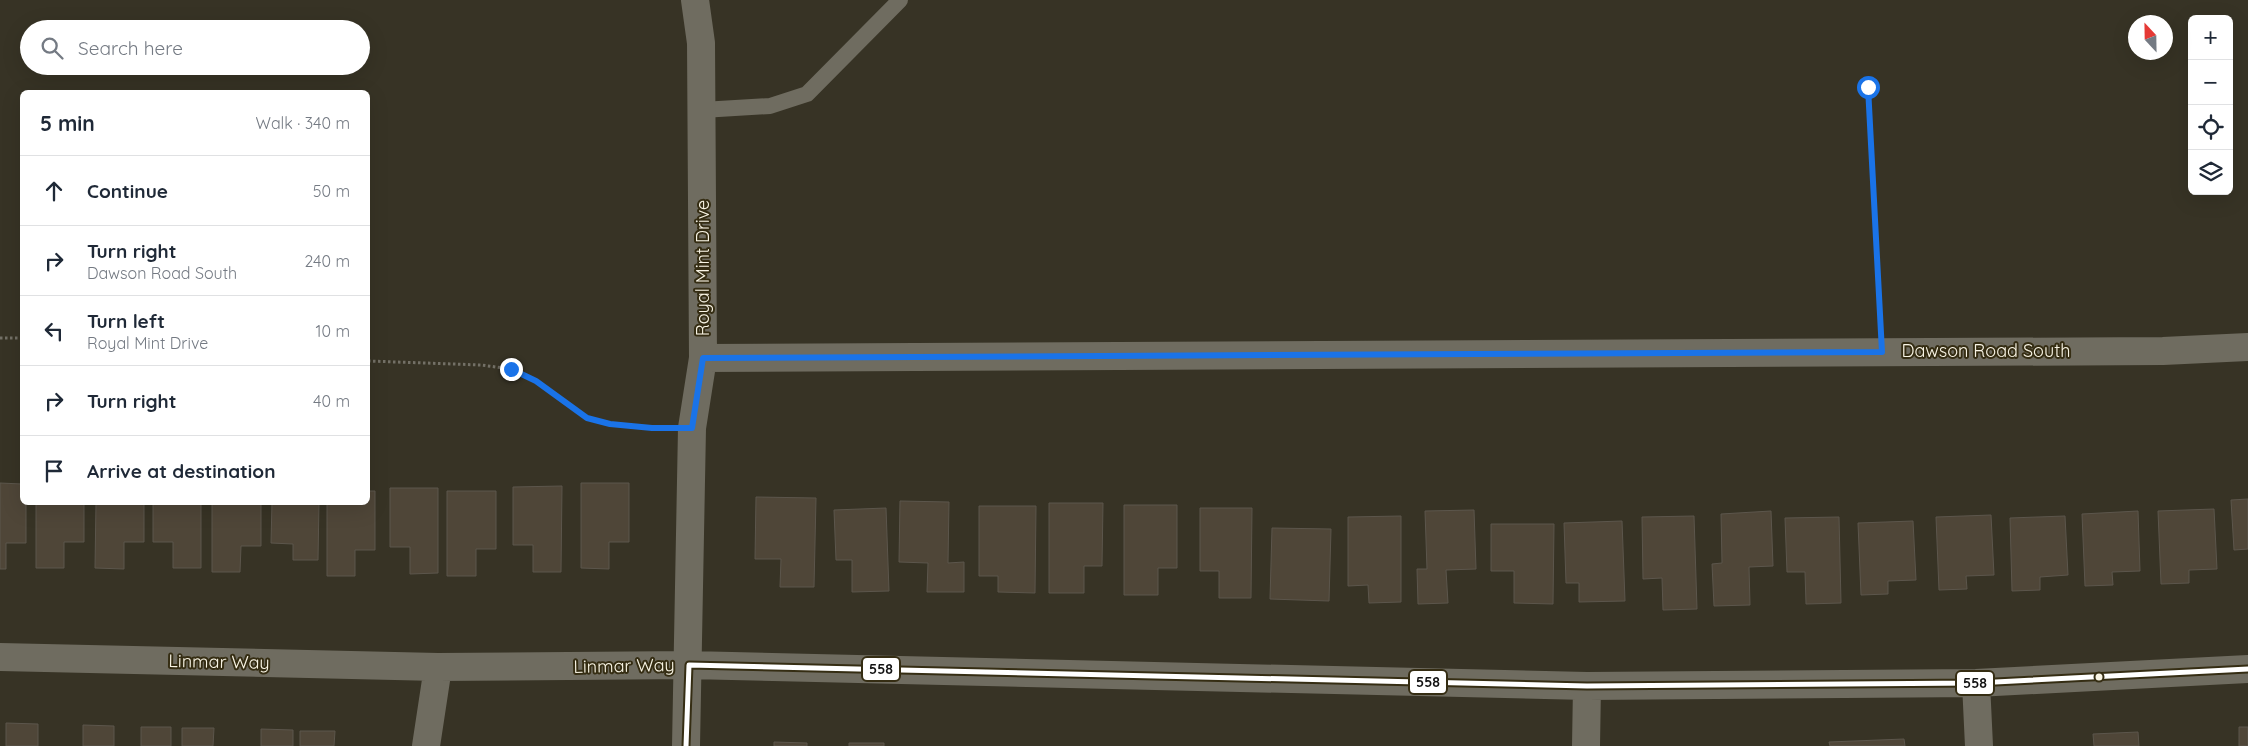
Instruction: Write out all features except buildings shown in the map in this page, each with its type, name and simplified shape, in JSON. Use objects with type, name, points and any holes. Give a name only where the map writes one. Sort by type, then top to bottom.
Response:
[{"type":"street","name":"Royal Mint Drive","points":[[686,746],[692,428],[703,358],[701,43],[696,0]]},
{"type":"street","name":"Dawson Road South","points":[[703,358],[2163,351],[2248,347]]},
{"type":"street","name":"Linmar Way","points":[[0,657],[438,666],[689,665],[1587,686],[1976,683],[2248,669]]},
{"type":"street","points":[[426,746],[438,666]]},
{"type":"street","points":[[1976,683],[1979,746]]},
{"type":"street","points":[[1586,746],[1587,686]]},
{"type":"lane","points":[[702,110],[770,106],[807,94],[900,0]]},
{"type":"path","points":[[1868,87],[1882,352]]},
{"type":"path","points":[[0,338],[20,338]]},
{"type":"path","points":[[370,361],[472,364],[511,369],[536,381],[587,418],[610,424],[652,428],[692,428]]},
{"type":"transit line","name":"558","points":[[686,746],[689,665],[1587,686],[1976,683],[2248,669]]},
{"type":"route","points":[[511,369],[536,381],[587,418],[610,424],[652,428],[692,428],[703,358],[1882,352],[1868,87]]}]
